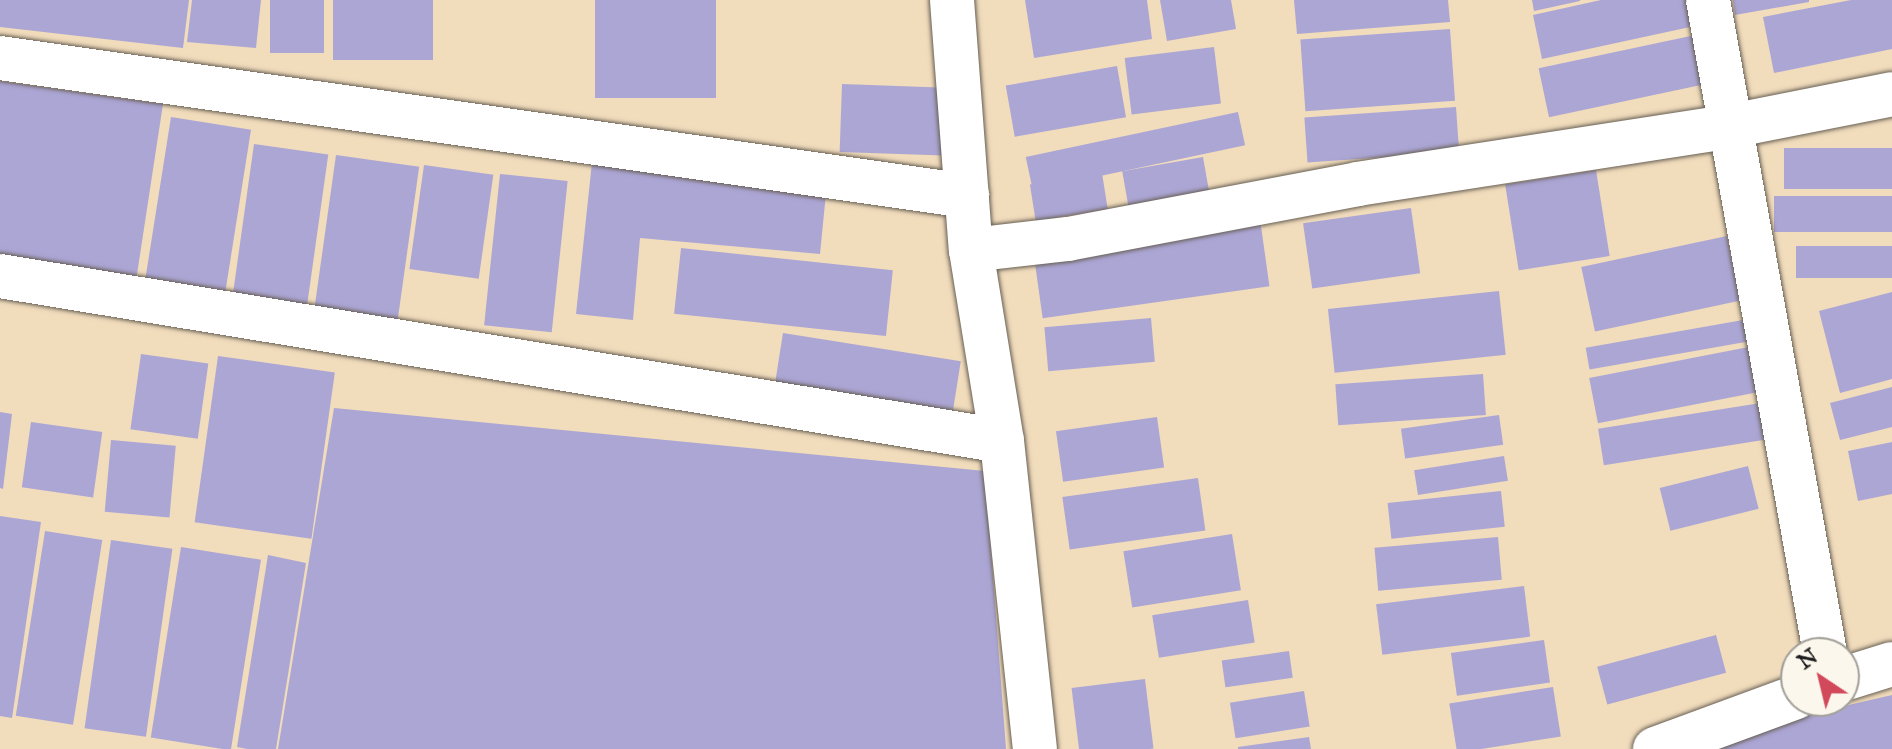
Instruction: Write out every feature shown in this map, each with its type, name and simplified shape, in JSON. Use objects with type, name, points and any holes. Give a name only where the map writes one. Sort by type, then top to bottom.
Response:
[{"type":"street","points":[[952,0],[971,250],[1002,441],[1035,749]]},
{"type":"street","points":[[1708,0],[1822,637]]},
{"type":"street","points":[[0,58],[967,196]]},
{"type":"street","points":[[971,250],[1068,239],[1358,184],[1731,126],[1892,94]]},
{"type":"street","points":[[0,276],[1002,441]]},
{"type":"street","points":[[1860,674],[1892,664]]},
{"type":"street","points":[[1655,749],[1780,703]]},
{"type":"building","points":[[0,0],[189,0],[183,48],[0,27]]},
{"type":"building","points":[[192,0],[261,0],[256,48],[187,42]]},
{"type":"building","points":[[270,0],[324,0],[324,53],[270,53]]},
{"type":"building","points":[[333,0],[433,0],[433,60],[333,60]]},
{"type":"building","points":[[595,0],[716,0],[716,98],[595,98]]},
{"type":"building","points":[[1025,0],[1147,0],[1152,39],[1034,58]]},
{"type":"building","points":[[1160,0],[1231,0],[1236,29],[1167,41]]},
{"type":"building","points":[[1294,0],[1448,0],[1450,22],[1297,34]]},
{"type":"building","points":[[1532,0],[1580,0],[1580,1],[1534,11]]},
{"type":"building","points":[[1601,0],[1699,0],[1704,24],[1542,59],[1533,15]]},
{"type":"building","points":[[1733,0],[1809,0],[1809,2],[1735,15]]},
{"type":"building","points":[[1851,0],[1892,0],[1892,49],[1774,73],[1763,17]]},
{"type":"building","points":[[1450,29],[1455,101],[1305,111],[1300,39]]},
{"type":"building","points":[[1700,34],[1710,83],[1549,117],[1539,68]]},
{"type":"building","points":[[1214,47],[1221,104],[1132,115],[1125,58]]},
{"type":"building","points":[[1117,66],[1126,117],[1015,137],[1006,86]]},
{"type":"building","points":[[0,81],[163,104],[134,294],[0,275]]},
{"type":"building","points":[[842,84],[946,88],[944,156],[840,152]]},
{"type":"building","points":[[1456,107],[1459,152],[1308,162],[1304,118]]},
{"type":"building","points":[[1238,112],[1245,145],[1033,190],[1026,157]]},
{"type":"building","points":[[171,117],[251,130],[224,299],[144,286]]},
{"type":"building","points":[[254,144],[328,154],[306,311],[232,300]]},
{"type":"building","points":[[1784,148],[1892,148],[1892,189],[1784,189]]},
{"type":"building","points":[[336,155],[419,167],[397,323],[314,311]]},
{"type":"building","points":[[1203,157],[1209,191],[1128,206],[1122,171]]},
{"type":"building","points":[[592,162],[827,183],[820,254],[640,238],[633,320],[576,314]]},
{"type":"building","points":[[424,165],[493,175],[479,279],[409,269]]},
{"type":"building","points":[[1596,170],[1610,256],[1519,270],[1505,184]]},
{"type":"building","points":[[1102,173],[1108,210],[1036,221],[1030,184]]},
{"type":"building","points":[[500,174],[568,181],[552,332],[484,325]]},
{"type":"building","points":[[1774,196],[1892,196],[1892,232],[1774,232]]},
{"type":"building","points":[[1411,208],[1420,273],[1312,289],[1303,223]]},
{"type":"building","points":[[1260,219],[1269,286],[1043,318],[1033,251]]},
{"type":"building","points":[[1727,236],[1741,301],[1595,332],[1581,267]]},
{"type":"building","points":[[1796,246],[1892,246],[1892,278],[1796,278]]},
{"type":"building","points":[[681,248],[893,270],[886,336],[674,314]]},
{"type":"building","points":[[1499,291],[1506,355],[1335,373],[1328,309]]},
{"type":"building","points":[[1892,292],[1892,379],[1840,393],[1819,311]]},
{"type":"building","points":[[1760,317],[1764,339],[1590,369],[1586,348]]},
{"type":"building","points":[[1151,318],[1155,362],[1048,371],[1044,327]]},
{"type":"building","points":[[783,333],[961,361],[951,422],[773,394]]},
{"type":"building","points":[[1759,345],[1768,390],[1598,423],[1589,378]]},
{"type":"building","points":[[141,354],[208,363],[198,439],[130,429]]},
{"type":"building","points":[[218,356],[335,372],[311,539],[195,522]]},
{"type":"building","points":[[1483,374],[1486,415],[1338,425],[1335,384]]},
{"type":"building","points":[[1892,387],[1892,427],[1840,440],[1830,403]]},
{"type":"building","points":[[1767,402],[1773,439],[1604,465],[1598,429]]},
{"type":"building","points":[[334,408],[985,471],[1006,749],[278,749]]},
{"type":"building","points":[[0,412],[12,414],[3,489],[0,488]]},
{"type":"building","points":[[1499,415],[1503,445],[1405,458],[1401,429]]},
{"type":"building","points":[[1157,417],[1164,468],[1063,482],[1056,431]]},
{"type":"building","points":[[31,422],[102,432],[93,497],[22,487]]},
{"type":"building","points":[[111,440],[176,446],[169,517],[105,512]]},
{"type":"building","points":[[1892,442],[1892,494],[1858,501],[1848,451]]},
{"type":"building","points":[[1504,456],[1508,481],[1418,495],[1414,470]]},
{"type":"building","points":[[1748,466],[1759,509],[1670,531],[1660,488]]},
{"type":"building","points":[[1198,478],[1205,530],[1070,550],[1062,497]]},
{"type":"building","points":[[1501,491],[1505,527],[1391,539],[1388,503]]},
{"type":"building","points":[[0,516],[41,522],[12,718],[0,716]]},
{"type":"building","points":[[45,531],[102,540],[73,725],[16,716]]},
{"type":"building","points":[[1232,534],[1241,590],[1132,608],[1123,551]]},
{"type":"building","points":[[1498,537],[1502,580],[1378,591],[1374,548]]},
{"type":"building","points":[[111,540],[172,549],[146,737],[85,728]]},
{"type":"building","points":[[181,547],[261,560],[231,749],[151,738]]},
{"type":"building","points":[[268,555],[306,563],[276,749],[247,749],[237,747]]},
{"type":"building","points":[[1524,586],[1530,637],[1382,655],[1376,604]]},
{"type":"building","points":[[1248,600],[1255,642],[1159,658],[1152,615]]},
{"type":"building","points":[[1716,635],[1726,673],[1607,705],[1597,667]]},
{"type":"building","points":[[1544,640],[1550,683],[1457,696],[1451,653]]},
{"type":"building","points":[[1289,651],[1293,678],[1225,687],[1222,660]]},
{"type":"building","points":[[1145,679],[1154,748],[1079,749],[1072,688]]},
{"type":"building","points":[[1553,687],[1561,736],[1481,749],[1457,749],[1449,703]]},
{"type":"building","points":[[1304,691],[1310,727],[1236,738],[1230,703]]},
{"type":"building","points":[[1892,695],[1892,749],[1712,749],[1709,737],[1796,717],[1860,717],[1860,702]]},
{"type":"building","points":[[1309,737],[1311,749],[1238,749],[1238,747]]}]
